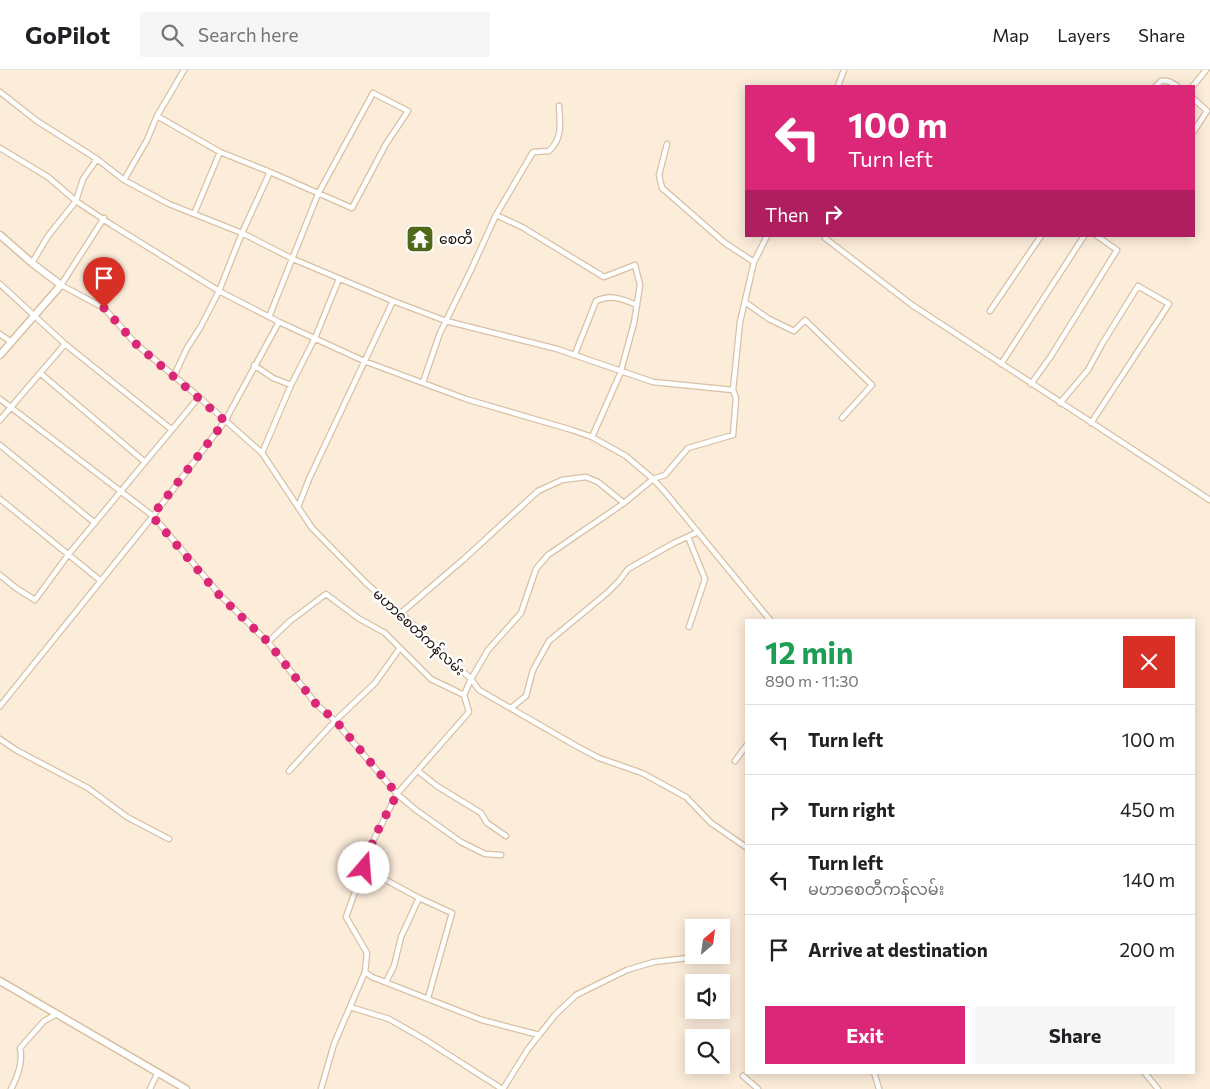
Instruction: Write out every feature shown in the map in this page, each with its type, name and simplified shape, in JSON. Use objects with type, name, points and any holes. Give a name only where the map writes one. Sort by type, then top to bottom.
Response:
[{"type":"street","points":[[124,180],[147,140],[157,116],[184,70]]},
{"type":"street","points":[[838,85],[844,70]]},
{"type":"street","points":[[1194,85],[1206,70]]},
{"type":"street","points":[[1157,85],[1160,81],[1168,81],[1175,85]]},
{"type":"street","points":[[0,92],[37,121],[97,159],[124,180],[169,204],[242,233],[293,259],[393,301],[446,321],[575,354],[653,382],[733,390]]},
{"type":"street","points":[[157,116],[220,152],[270,172],[318,194],[352,208],[386,144],[408,111],[373,93],[318,194],[269,317]]},
{"type":"street","points":[[1195,100],[1207,112],[1195,130]]},
{"type":"street","points":[[423,382],[440,333],[472,270],[496,215],[533,152],[548,151],[556,144],[561,129],[558,106]]},
{"type":"street","points":[[667,144],[660,175],[662,188],[725,243],[754,262]]},
{"type":"street","points":[[0,148],[48,178],[76,201],[219,291],[279,322],[364,361],[466,399],[592,437],[626,456],[653,479],[769,619]]},
{"type":"street","points":[[194,214],[220,152]]},
{"type":"street","points":[[32,263],[48,236],[76,201],[83,179],[97,159]]},
{"type":"street","points":[[174,376],[187,348],[200,328],[219,291],[242,233],[270,172]]},
{"type":"street","points":[[496,215],[522,227],[604,277],[635,265],[640,285],[634,323],[614,388],[592,437]]},
{"type":"street","points":[[0,355],[61,285],[104,218]]},
{"type":"street","points":[[0,236],[61,285]]},
{"type":"street","points":[[745,846],[711,822],[680,793],[642,773],[600,758],[479,690],[471,680],[488,650],[521,612],[536,569],[548,555],[624,503],[653,479],[665,475],[688,448],[733,435],[736,398],[733,390],[740,322],[754,262],[766,237]]},
{"type":"street","points":[[990,311],[1040,237]]},
{"type":"street","points":[[1001,364],[1083,237]]},
{"type":"street","points":[[1030,384],[1051,356],[1117,250],[1098,237]]},
{"type":"street","points":[[825,238],[912,305],[1210,500]]},
{"type":"street","points":[[262,453],[291,385],[315,338],[339,279]]},
{"type":"street","points":[[0,284],[65,344],[171,429]]},
{"type":"street","name":"မဟာစေတီကန်လမ်း","points":[[61,285],[104,308],[136,344],[262,453],[312,528],[368,585],[401,612],[471,680],[464,695],[469,712],[397,794],[374,838],[346,917],[367,953],[365,972],[334,1044],[321,1089]]},
{"type":"street","points":[[1060,403],[1088,370],[1138,286],[1169,304],[1091,423]]},
{"type":"street","points":[[575,354],[596,301],[606,296],[622,298],[637,304]]},
{"type":"street","points":[[298,507],[309,479],[393,301]]},
{"type":"street","points":[[745,302],[769,319],[794,331],[805,320],[872,385],[842,418]]},
{"type":"street","points":[[0,706],[152,516],[225,421],[279,322]]},
{"type":"street","points":[[0,334],[11,342]]},
{"type":"street","points":[[0,420],[65,344]]},
{"type":"street","points":[[254,365],[273,378],[291,385]]},
{"type":"street","points":[[40,374],[145,462]]},
{"type":"street","points":[[0,575],[16,588],[36,600],[68,556],[199,397]]},
{"type":"street","points":[[0,399],[152,516],[220,596],[268,642],[316,704],[336,721],[397,794],[461,842],[485,854],[501,855]]},
{"type":"street","points":[[0,445],[95,523]]},
{"type":"street","points":[[401,612],[464,559],[538,490],[562,480],[586,477],[598,482],[624,503]]},
{"type":"street","points":[[0,499],[100,581]]},
{"type":"street","points":[[510,708],[526,696],[533,670],[549,641],[606,594],[628,569],[698,532]]},
{"type":"street","points":[[688,537],[705,579],[689,627]]},
{"type":"street","points":[[268,642],[290,621],[326,594],[358,618],[385,633],[431,679],[464,695]]},
{"type":"street","points":[[289,771],[336,721],[376,683],[400,648]]},
{"type":"street","points":[[0,739],[16,750],[88,788],[127,817],[170,839]]},
{"type":"street","points":[[735,761],[745,747]]},
{"type":"street","points":[[418,771],[437,786],[481,813],[486,822],[506,836]]},
{"type":"street","points":[[364,868],[419,898],[452,913],[428,998]]},
{"type":"street","points":[[386,982],[394,966],[401,937],[419,898]]},
{"type":"street","points":[[350,1007],[389,1019],[503,1089],[538,1035],[576,995],[627,970],[654,962],[685,959]]},
{"type":"street","points":[[365,972],[372,978],[482,1020],[538,1035]]},
{"type":"street","points":[[0,981],[186,1089]]},
{"type":"street","points":[[11,1089],[22,1057],[20,1048],[44,1021],[58,1013]]},
{"type":"street","points":[[150,1089],[158,1072]]},
{"type":"street","points":[[875,1074],[879,1089]]},
{"type":"street","points":[[1146,1074],[1158,1089]]},
{"type":"street","points":[[743,1076],[752,1086],[758,1089]]},
{"type":"place","name":"စေတီ","points":[[420,239]]},
{"type":"route","points":[[104,308],[136,344],[225,421],[152,516],[220,596],[268,642],[316,704],[336,721],[397,794],[374,838],[364,868]]}]
